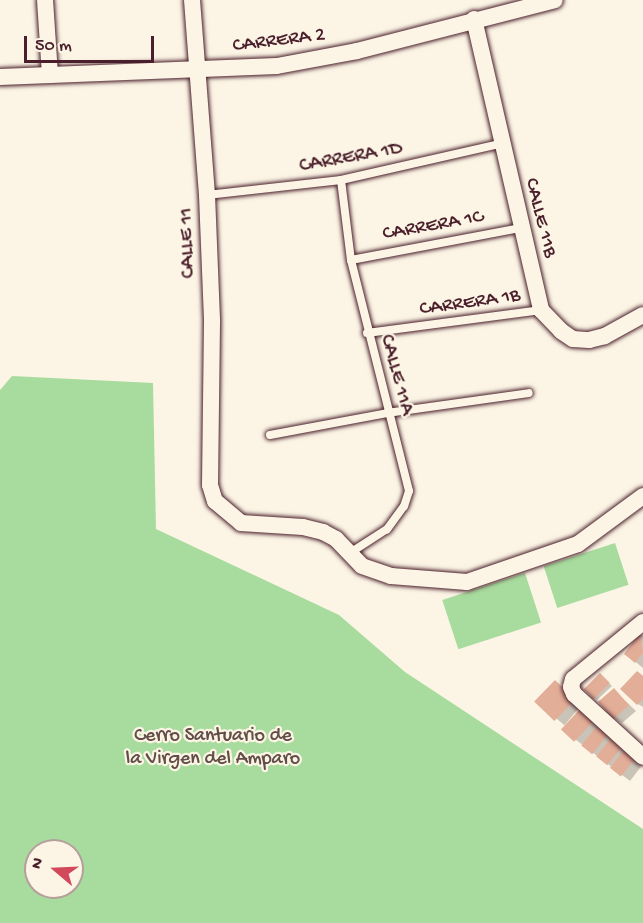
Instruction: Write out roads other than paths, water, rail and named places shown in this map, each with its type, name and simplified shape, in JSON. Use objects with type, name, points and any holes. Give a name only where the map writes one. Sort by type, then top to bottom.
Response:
[{"type":"street","points":[[45,0],[50,75]]},
{"type":"street","name":"CALLE 11","points":[[192,0],[207,195],[212,322],[210,485],[215,501],[241,523],[303,527],[323,532],[350,553]]},
{"type":"street","name":"CARRERA 2","points":[[0,77],[277,66],[357,51],[474,19],[555,0]]},
{"type":"street","name":"CALLE 11B","points":[[474,19],[500,144],[541,310]]},
{"type":"street","points":[[541,310],[561,331],[573,339],[589,340],[605,336],[643,315]]},
{"type":"street","points":[[350,553],[362,566],[391,576],[467,582],[578,544],[643,496]]},
{"type":"street","points":[[643,622],[573,679],[572,687],[574,694],[643,758]]},
{"type":"lane","name":"CARRERA 1D","points":[[207,195],[341,180],[500,144]]},
{"type":"lane","name":"CALLE 11A","points":[[341,180],[351,260],[387,413],[404,462],[409,491],[404,506],[387,529],[350,553]]},
{"type":"lane","name":"CARRERA 1C","points":[[351,260],[521,228]]},
{"type":"lane","name":"CARRERA 1B","points":[[367,333],[541,310]]},
{"type":"lane","points":[[270,435],[387,413],[529,393]]},
{"type":"park label","name":"Cerro Santuario de la Virgen del Amparo","points":[[213,748]]}]
